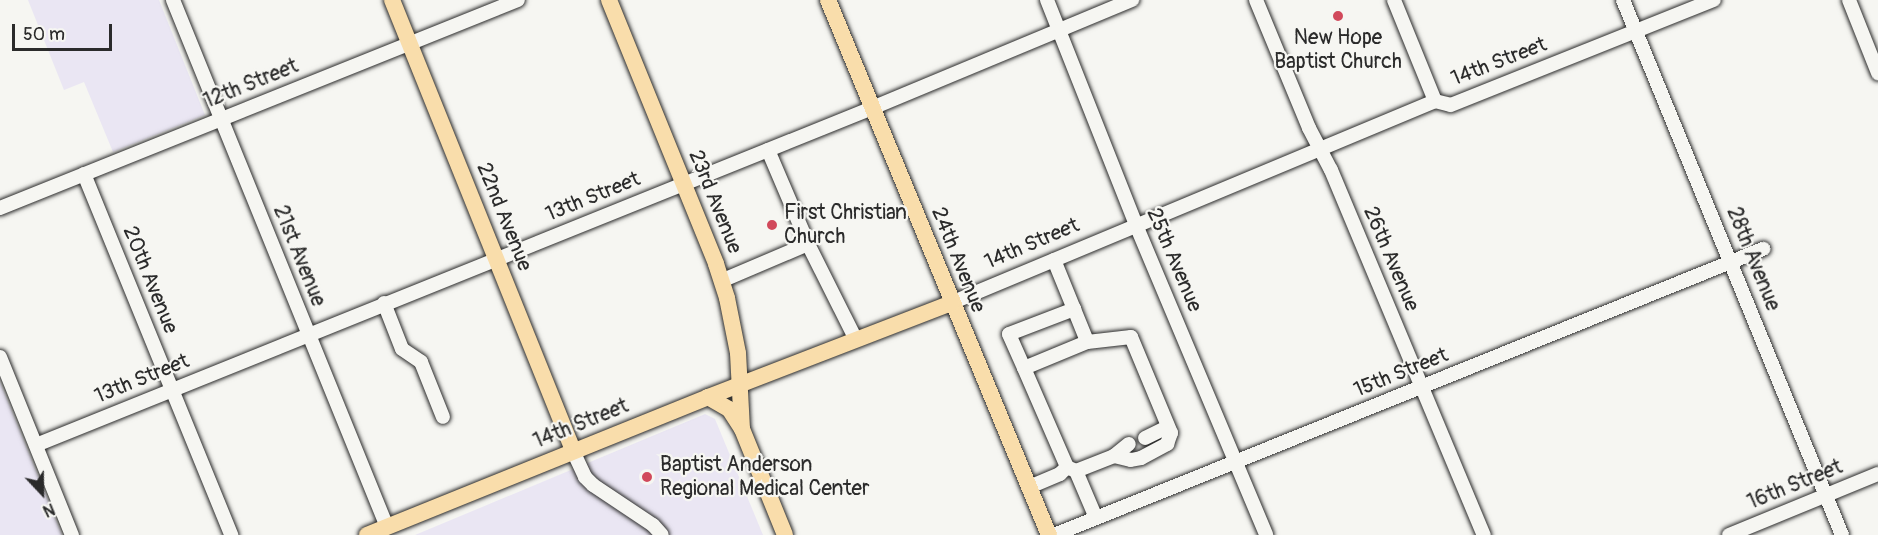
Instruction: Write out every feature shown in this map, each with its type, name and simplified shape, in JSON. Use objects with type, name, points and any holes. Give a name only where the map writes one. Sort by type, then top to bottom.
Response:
[{"type":"main road","name":"22nd Avenue","points":[[392,0],[573,451]]},
{"type":"main road","name":"23rd Avenue","points":[[609,0],[721,280],[733,321],[742,429]]},
{"type":"main road","name":"24th Avenue","points":[[828,0],[951,303],[1049,535]]},
{"type":"main road","name":"14th Street","points":[[367,535],[708,397],[951,303]]},
{"type":"main road","name":"23rd Avenue","points":[[708,397],[729,409],[742,429],[785,535]]},
{"type":"street","name":"21st Avenue","points":[[173,0],[387,527]]},
{"type":"street","name":"12th Street","points":[[0,208],[518,0]]},
{"type":"street","name":"25th Avenue","points":[[1047,0],[1137,225],[1266,535]]},
{"type":"street","name":"13th Street","points":[[36,445],[872,108],[1132,0]]},
{"type":"street","name":"26th Avenue","points":[[1256,0],[1309,128],[1423,387],[1484,535]]},
{"type":"street","points":[[1394,0],[1435,101]]},
{"type":"street","name":"28th Avenue","points":[[1623,0],[1732,261],[1842,535]]},
{"type":"street","name":"14th Street","points":[[951,303],[1435,101],[1451,105],[1714,0]]},
{"type":"street","points":[[1849,0],[1878,73]]},
{"type":"street","points":[[768,150],[808,244],[856,340]]},
{"type":"street","name":"20th Avenue","points":[[84,174],[231,535]]},
{"type":"street","points":[[721,280],[808,244]]},
{"type":"street","name":"15th Street","points":[[1054,535],[1763,249]]},
{"type":"street","points":[[1054,260],[1087,342]]},
{"type":"street","points":[[384,303],[402,349],[421,362],[443,417]]},
{"type":"street","points":[[1074,309],[1009,334],[1096,518]]},
{"type":"street","points":[[1024,368],[1087,342],[1131,337],[1171,433],[1167,444],[1131,460],[1113,456]]},
{"type":"street","points":[[0,357],[72,535]]},
{"type":"street","points":[[1145,438],[1168,427]]},
{"type":"street","points":[[1029,487],[1071,469],[1113,456],[1129,444]]},
{"type":"street","points":[[573,451],[585,477],[593,485],[653,525],[662,535]]},
{"type":"street","name":"16th Street","points":[[1729,535],[1878,474]]},
{"type":"shaded area","points":[[28,0],[159,0],[205,115],[113,152],[84,82],[64,90]]},
{"type":"shaded area","points":[[0,382],[62,535],[0,535]]},
{"type":"shaded area","name":"Baptist Anderson Regional Medical Center","points":[[705,414],[715,419],[763,535],[415,535]]},
{"type":"place","name":"New Hope Baptist Church","points":[[1338,16]]},
{"type":"place","name":"First Christian Church","points":[[772,225]]},
{"type":"place","name":"Baptist Anderson Regional Medical Center","points":[[647,477]]}]
